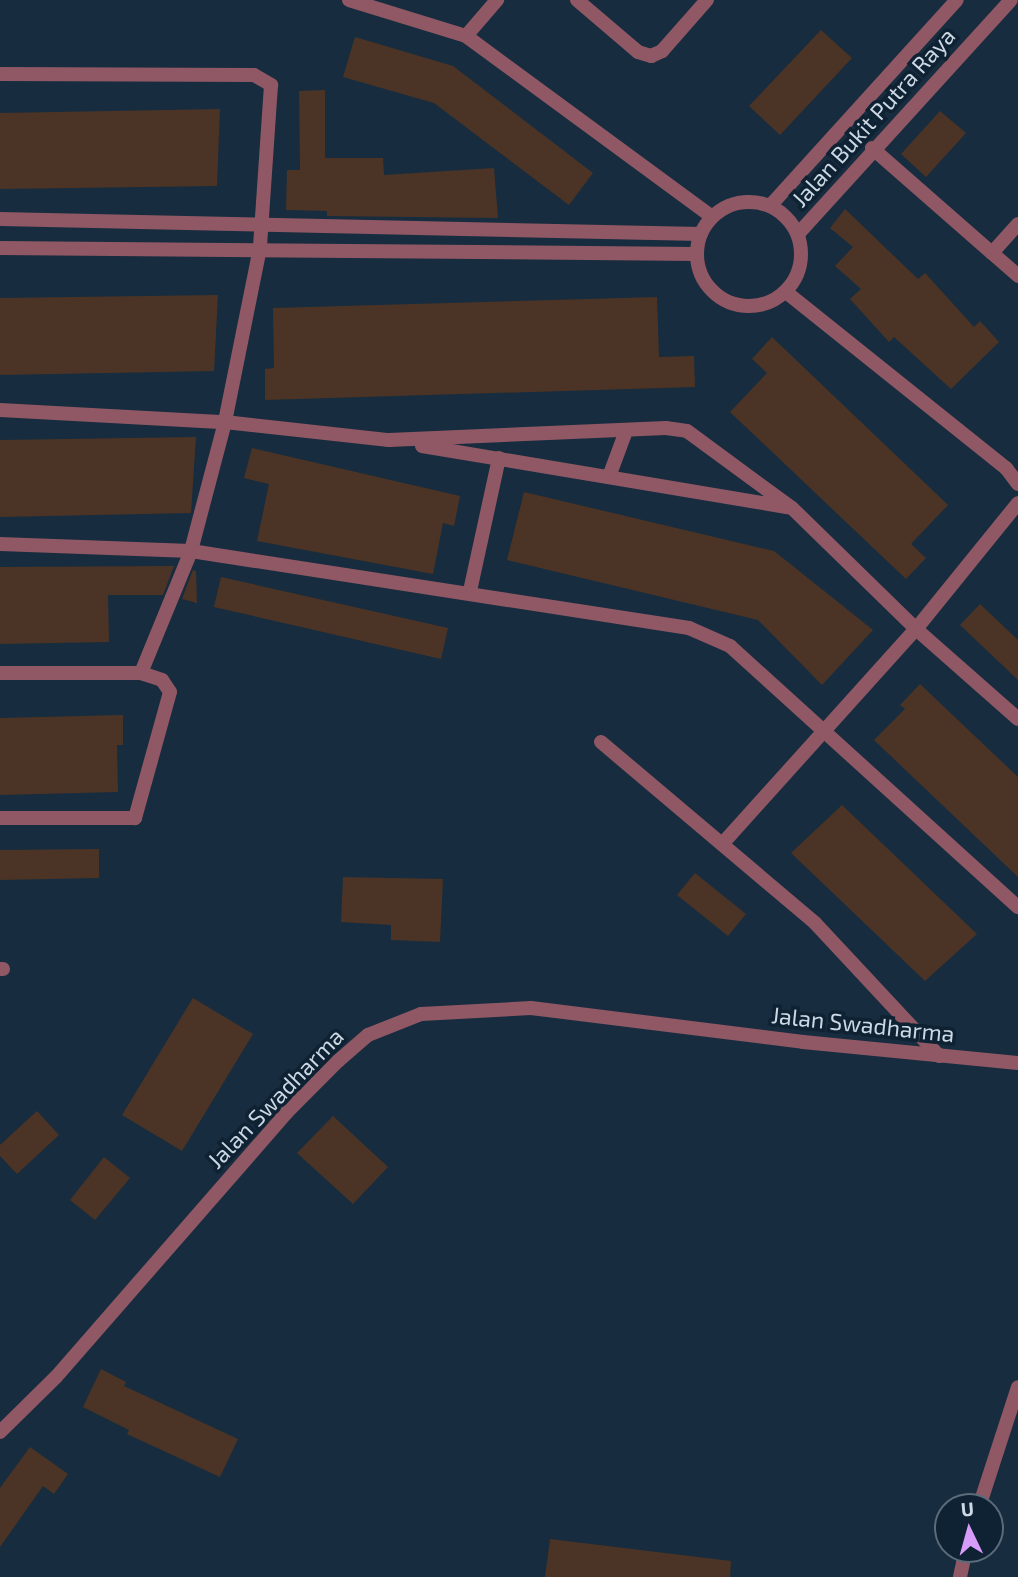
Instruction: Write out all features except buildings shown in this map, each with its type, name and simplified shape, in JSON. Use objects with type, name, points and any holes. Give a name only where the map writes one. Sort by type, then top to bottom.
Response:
[{"type":"street","points":[[349,0],[466,36],[712,217]]},
{"type":"street","points":[[466,36],[497,0]]},
{"type":"street","points":[[577,0],[638,52],[651,56],[662,51],[707,0]]},
{"type":"street","name":"Jalan Bukit Putra Raya","points":[[770,206],[957,0]]},
{"type":"street","name":"Jalan Bukit Putra Raya","points":[[798,234],[873,148],[1011,0]]},
{"type":"street","points":[[0,74],[264,78],[271,85],[260,248],[225,422],[191,551],[141,673]]},
{"type":"street","points":[[873,148],[1018,276]]},
{"type":"street","points":[[750,201],[770,206],[787,218],[798,234],[802,255],[798,275],[786,292],[769,303],[749,307],[728,303],[706,282],[696,254],[701,234],[712,217],[729,206],[750,201]]},
{"type":"street","points":[[0,219],[701,234]]},
{"type":"street","points":[[992,253],[1018,223]]},
{"type":"street","points":[[0,248],[260,248],[696,254]]},
{"type":"street","points":[[786,292],[1006,468],[1018,484]]},
{"type":"street","points":[[0,410],[225,422],[389,440],[610,474],[792,508]]},
{"type":"street","points":[[610,474],[626,431]]},
{"type":"street","points":[[389,440],[687,431],[792,508],[916,629],[1018,719]]},
{"type":"street","points":[[470,592],[499,458]]},
{"type":"street","points":[[724,842],[916,629],[1018,503]]},
{"type":"street","points":[[0,544],[191,551],[470,592],[689,628],[730,646],[1018,907]]},
{"type":"street","points":[[0,673],[141,673],[162,680],[170,692],[137,816],[130,821],[0,818]]},
{"type":"street","points":[[601,742],[724,842],[815,923],[939,1056]]},
{"type":"street","name":"Jalan Swadharma","points":[[0,1432],[56,1377],[286,1113],[368,1035],[421,1014],[531,1007],[1018,1063]]},
{"type":"street","points":[[984,1493],[1018,1387]]}]
